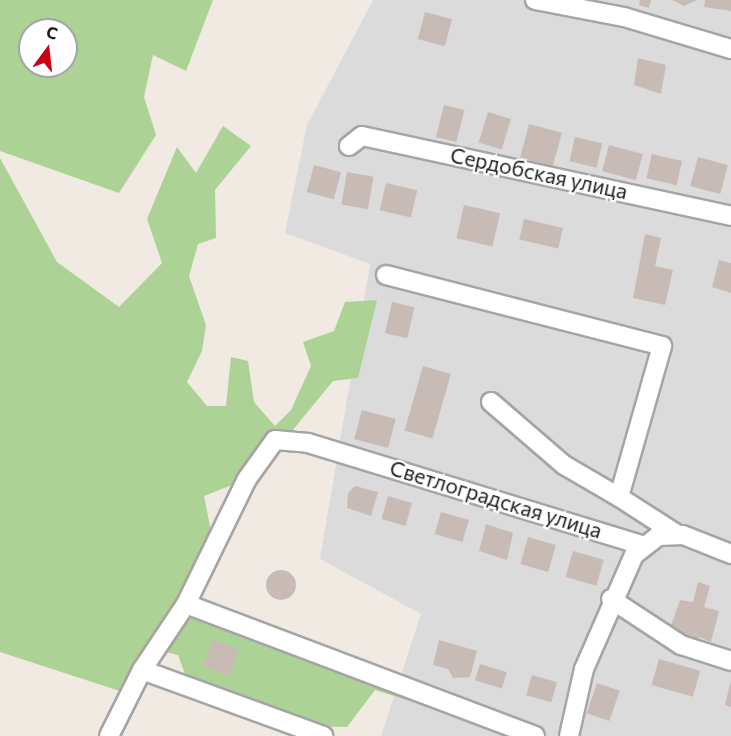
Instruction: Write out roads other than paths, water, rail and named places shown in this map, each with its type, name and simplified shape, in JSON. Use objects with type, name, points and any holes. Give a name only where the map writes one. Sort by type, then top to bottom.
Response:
[{"type":"street","points":[[535,0],[624,17],[731,49]]},
{"type":"street","name":"Сердобская улица","points":[[349,146],[362,136],[731,216]]},
{"type":"street","points":[[386,275],[662,346],[619,497]]},
{"type":"street","points":[[491,402],[564,465],[678,535],[731,554]]},
{"type":"street","name":"Светлоградская улица","points":[[186,604],[247,479],[274,440],[346,454],[645,546]]},
{"type":"street","points":[[569,736],[584,669],[611,600],[634,555],[658,536],[678,535]]},
{"type":"street","points":[[611,600],[681,645],[731,661]]},
{"type":"street","points":[[109,736],[142,670],[186,604],[535,736]]},
{"type":"street","points":[[142,670],[323,736]]}]
